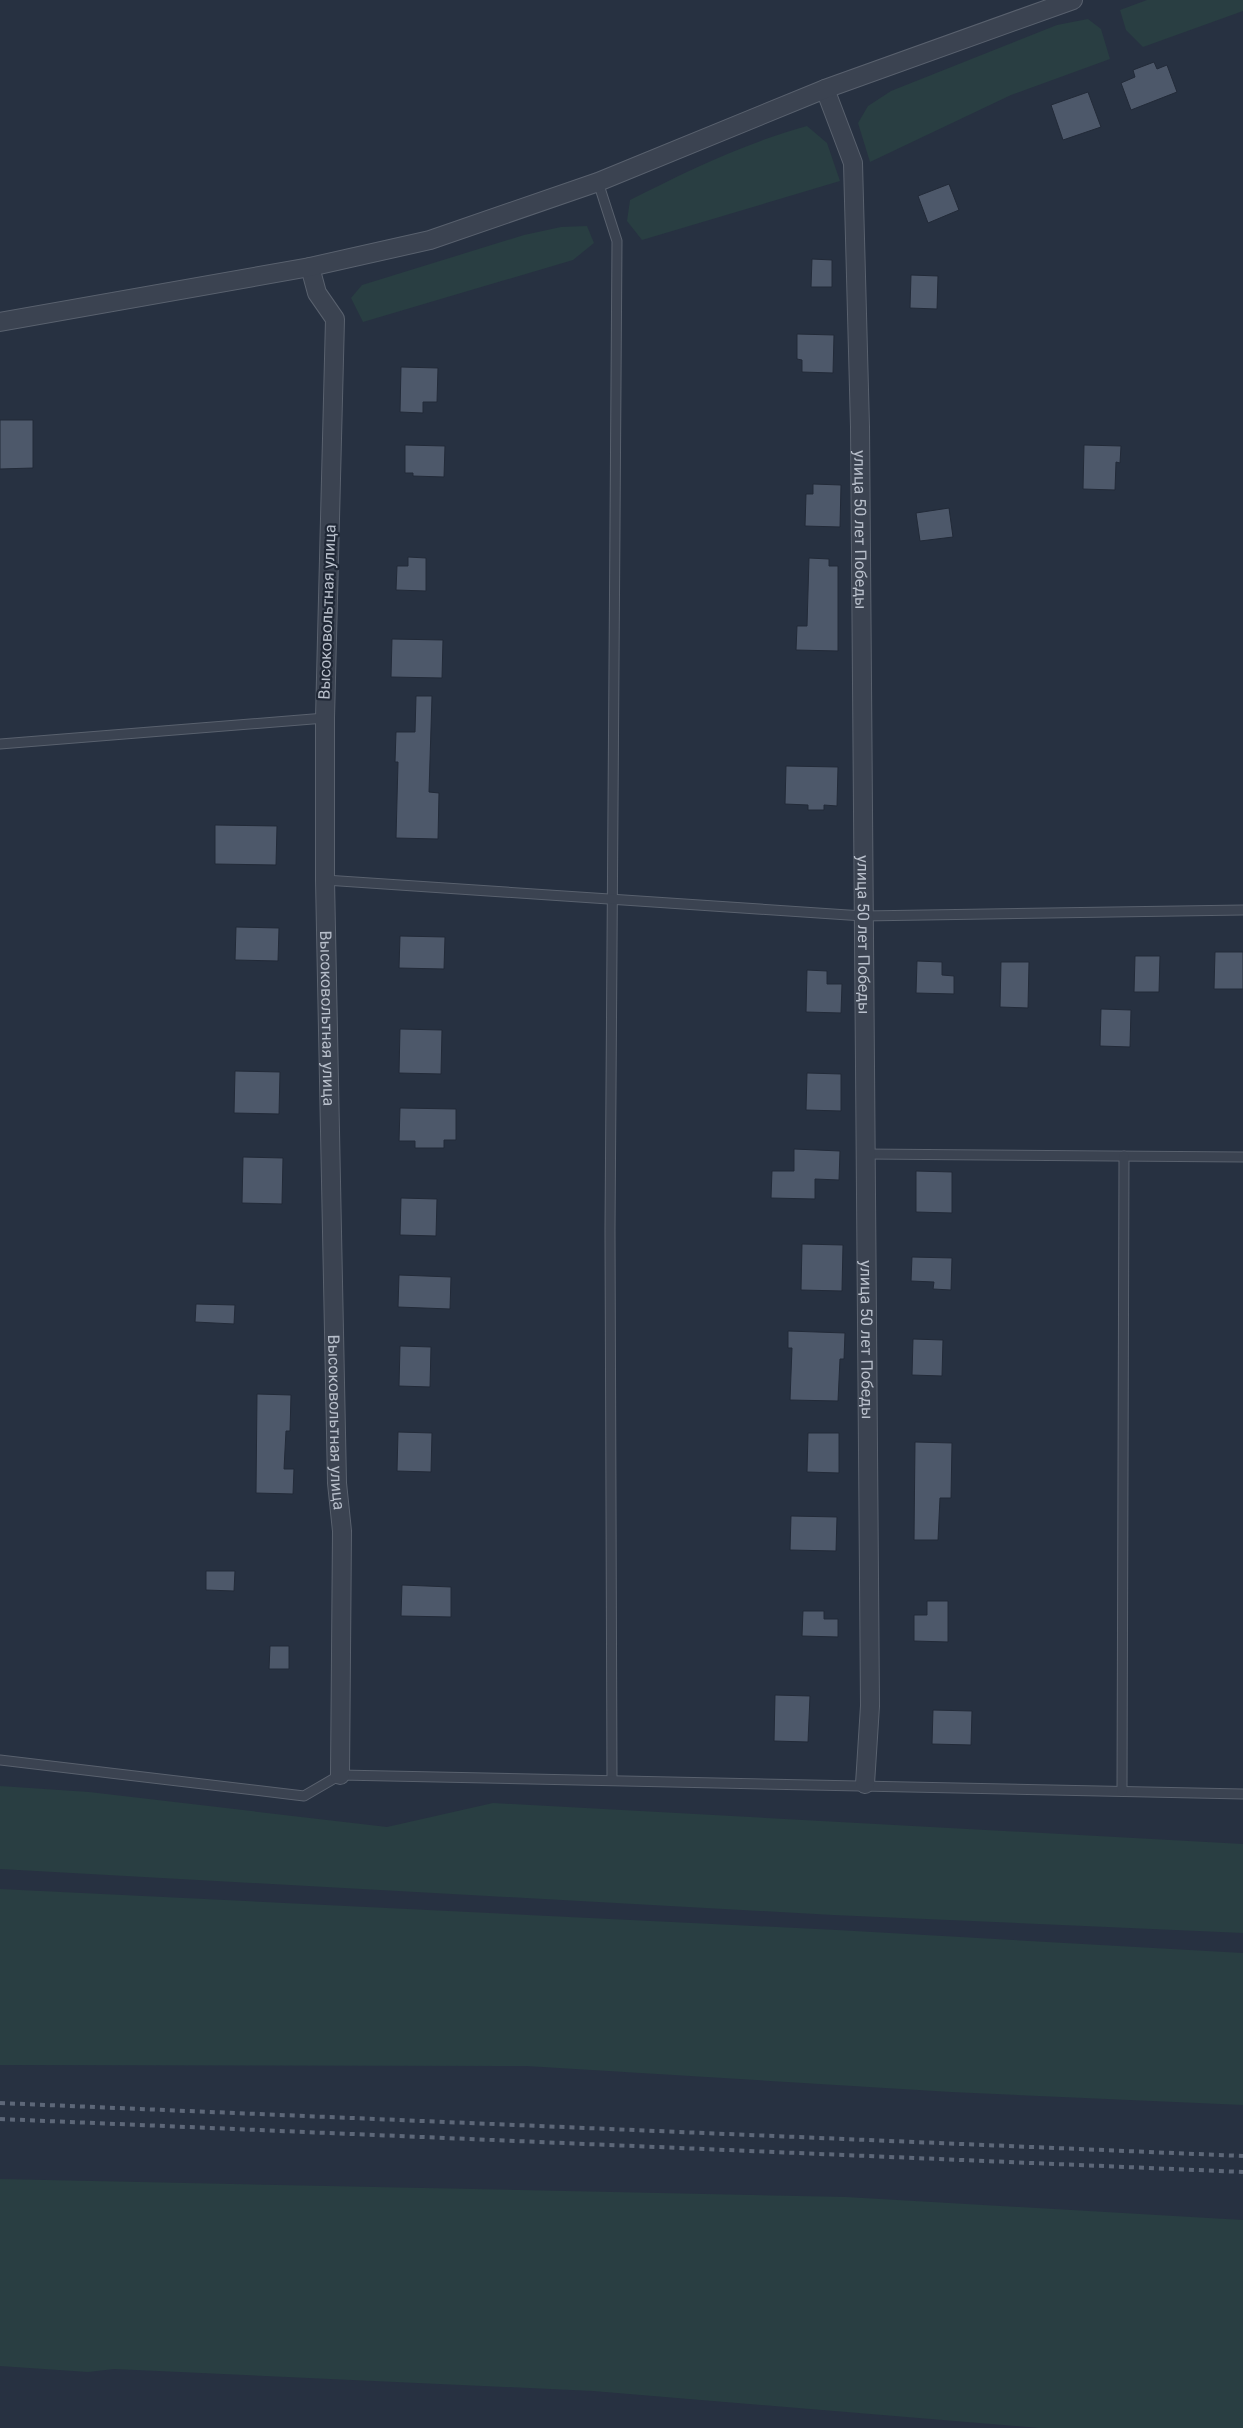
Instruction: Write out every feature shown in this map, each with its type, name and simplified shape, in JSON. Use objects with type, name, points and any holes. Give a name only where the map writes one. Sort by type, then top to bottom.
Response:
[{"type":"street","points":[[0,322],[310,267],[430,240],[598,182],[825,89],[1073,0]]},
{"type":"street","name":"улица 50 лет Победы","points":[[825,89],[852,163],[860,427],[870,1706],[865,1784]]},
{"type":"street","name":"Высоковольтная улица","points":[[310,267],[317,294],[335,319],[324,718],[325,880],[337,1483],[342,1531],[340,1775]]},
{"type":"lane","points":[[598,182],[617,242],[610,1230],[612,1780]]},
{"type":"lane","points":[[0,744],[324,718]]},
{"type":"lane","points":[[325,880],[863,916],[1243,910]]},
{"type":"lane","points":[[865,1154],[1243,1157]]},
{"type":"lane","points":[[1122,1791],[1124,1156]]},
{"type":"lane","points":[[0,1760],[304,1796],[340,1775],[865,1784],[1243,1794]]},
{"type":"green space","points":[[1147,0],[1243,0],[1243,11],[1143,47],[1126,30],[1120,10]]},
{"type":"green space","points":[[1088,19],[1101,29],[1110,59],[1011,95],[870,162],[858,123],[868,106],[891,91],[1057,25]]},
{"type":"green space","points":[[807,126],[827,143],[840,181],[642,240],[627,221],[630,200],[717,158]]},
{"type":"green space","points":[[587,226],[594,243],[573,260],[363,322],[351,298],[362,285],[524,235],[561,227]]},
{"type":"green space","points":[[0,1786],[89,1792],[387,1827],[493,1803],[1243,1844],[1243,1933],[833,1915],[0,1869]]},
{"type":"green space","points":[[0,1889],[837,1930],[1243,1953],[1243,2105],[951,2092],[526,2066],[0,2065]]},
{"type":"green space","points":[[0,2179],[846,2197],[1243,2220],[1243,2428],[1040,2428],[593,2391],[114,2369],[88,2372],[0,2366]]},
{"type":"building","points":[[1154,62],[1157,69],[1167,65],[1177,92],[1131,110],[1121,83],[1135,77],[1133,70]]},
{"type":"building","points":[[1088,92],[1101,127],[1063,140],[1051,105]]},
{"type":"building","points":[[949,184],[959,210],[928,223],[918,196]]},
{"type":"building","points":[[812,259],[832,260],[832,287],[811,287]]},
{"type":"building","points":[[911,275],[938,276],[937,309],[910,308]]},
{"type":"building","points":[[797,334],[834,335],[833,373],[802,372],[802,360],[797,359]]},
{"type":"building","points":[[401,367],[438,368],[437,402],[423,402],[423,413],[400,412]]},
{"type":"building","points":[[0,420],[33,420],[33,468],[0,469]]},
{"type":"building","points":[[405,445],[445,446],[444,477],[413,476],[413,473],[405,473]]},
{"type":"building","points":[[1084,445],[1121,446],[1120,463],[1116,462],[1115,490],[1083,489]]},
{"type":"building","points":[[813,484],[841,485],[840,527],[805,526],[806,494],[813,494]]},
{"type":"building","points":[[949,508],[953,537],[920,541],[916,513]]},
{"type":"building","points":[[408,557],[426,558],[426,591],[396,590],[397,566],[408,566]]},
{"type":"building","points":[[809,558],[829,559],[829,566],[838,566],[838,651],[796,650],[797,626],[807,626]]},
{"type":"building","points":[[392,639],[443,640],[442,678],[391,677]]},
{"type":"building","points":[[416,696],[432,696],[429,792],[439,793],[438,839],[396,838],[398,762],[395,762],[396,732],[415,732]]},
{"type":"building","points":[[786,766],[838,767],[837,806],[824,805],[824,810],[808,810],[808,805],[785,804]]},
{"type":"building","points":[[215,825],[277,826],[276,865],[215,864]]},
{"type":"building","points":[[236,927],[279,928],[278,961],[235,960]]},
{"type":"building","points":[[400,936],[445,937],[444,969],[399,968]]},
{"type":"building","points":[[1215,952],[1243,952],[1243,989],[1214,989]]},
{"type":"building","points":[[1135,956],[1160,956],[1159,992],[1134,992]]},
{"type":"building","points":[[917,961],[942,962],[942,975],[954,976],[954,994],[916,993]]},
{"type":"building","points":[[1001,962],[1029,962],[1028,1008],[1000,1007]]},
{"type":"building","points":[[807,970],[827,971],[827,984],[842,984],[841,1013],[806,1012]]},
{"type":"building","points":[[1101,1009],[1131,1010],[1130,1047],[1100,1046]]},
{"type":"building","points":[[400,1029],[442,1030],[441,1074],[399,1073]]},
{"type":"building","points":[[235,1071],[280,1072],[279,1114],[234,1113]]},
{"type":"building","points":[[807,1073],[841,1074],[841,1111],[806,1110]]},
{"type":"building","points":[[400,1108],[456,1109],[456,1140],[444,1140],[444,1148],[415,1148],[415,1141],[399,1141]]},
{"type":"building","points":[[794,1149],[840,1151],[839,1180],[815,1179],[815,1199],[771,1198],[772,1171],[794,1171]]},
{"type":"building","points":[[243,1157],[283,1158],[282,1204],[242,1203]]},
{"type":"building","points":[[916,1171],[952,1172],[952,1213],[916,1212]]},
{"type":"building","points":[[401,1198],[437,1199],[436,1236],[400,1235]]},
{"type":"building","points":[[802,1244],[843,1245],[842,1291],[801,1290]]},
{"type":"building","points":[[912,1257],[952,1258],[951,1290],[933,1289],[934,1282],[911,1281]]},
{"type":"building","points":[[399,1275],[451,1277],[450,1309],[398,1307]]},
{"type":"building","points":[[196,1304],[235,1305],[234,1324],[195,1322]]},
{"type":"building","points":[[788,1331],[845,1333],[844,1359],[840,1359],[838,1401],[790,1400],[792,1348],[788,1348]]},
{"type":"building","points":[[913,1339],[943,1340],[942,1376],[912,1375]]},
{"type":"building","points":[[400,1346],[431,1347],[430,1387],[399,1386]]},
{"type":"building","points":[[257,1394],[291,1395],[290,1431],[286,1431],[284,1469],[294,1469],[293,1494],[256,1493]]},
{"type":"building","points":[[398,1432],[432,1433],[431,1472],[397,1471]]},
{"type":"building","points":[[808,1433],[839,1433],[839,1473],[807,1472]]},
{"type":"building","points":[[915,1442],[952,1443],[951,1498],[940,1498],[938,1540],[914,1540]]},
{"type":"building","points":[[791,1516],[837,1517],[836,1551],[790,1550]]},
{"type":"building","points":[[206,1571],[235,1571],[234,1591],[206,1590]]},
{"type":"building","points":[[402,1585],[451,1587],[451,1617],[401,1616]]},
{"type":"building","points":[[927,1601],[948,1601],[948,1642],[914,1641],[914,1615],[927,1615]]},
{"type":"building","points":[[803,1611],[824,1611],[824,1619],[838,1619],[838,1637],[802,1636]]},
{"type":"building","points":[[270,1646],[289,1646],[289,1669],[269,1669]]},
{"type":"building","points":[[775,1695],[810,1696],[808,1742],[774,1741]]},
{"type":"building","points":[[933,1710],[972,1711],[971,1745],[932,1744]]},
{"type":"railway","points":[[0,2103],[1243,2156]]},
{"type":"railway","points":[[0,2119],[1243,2172]]}]
